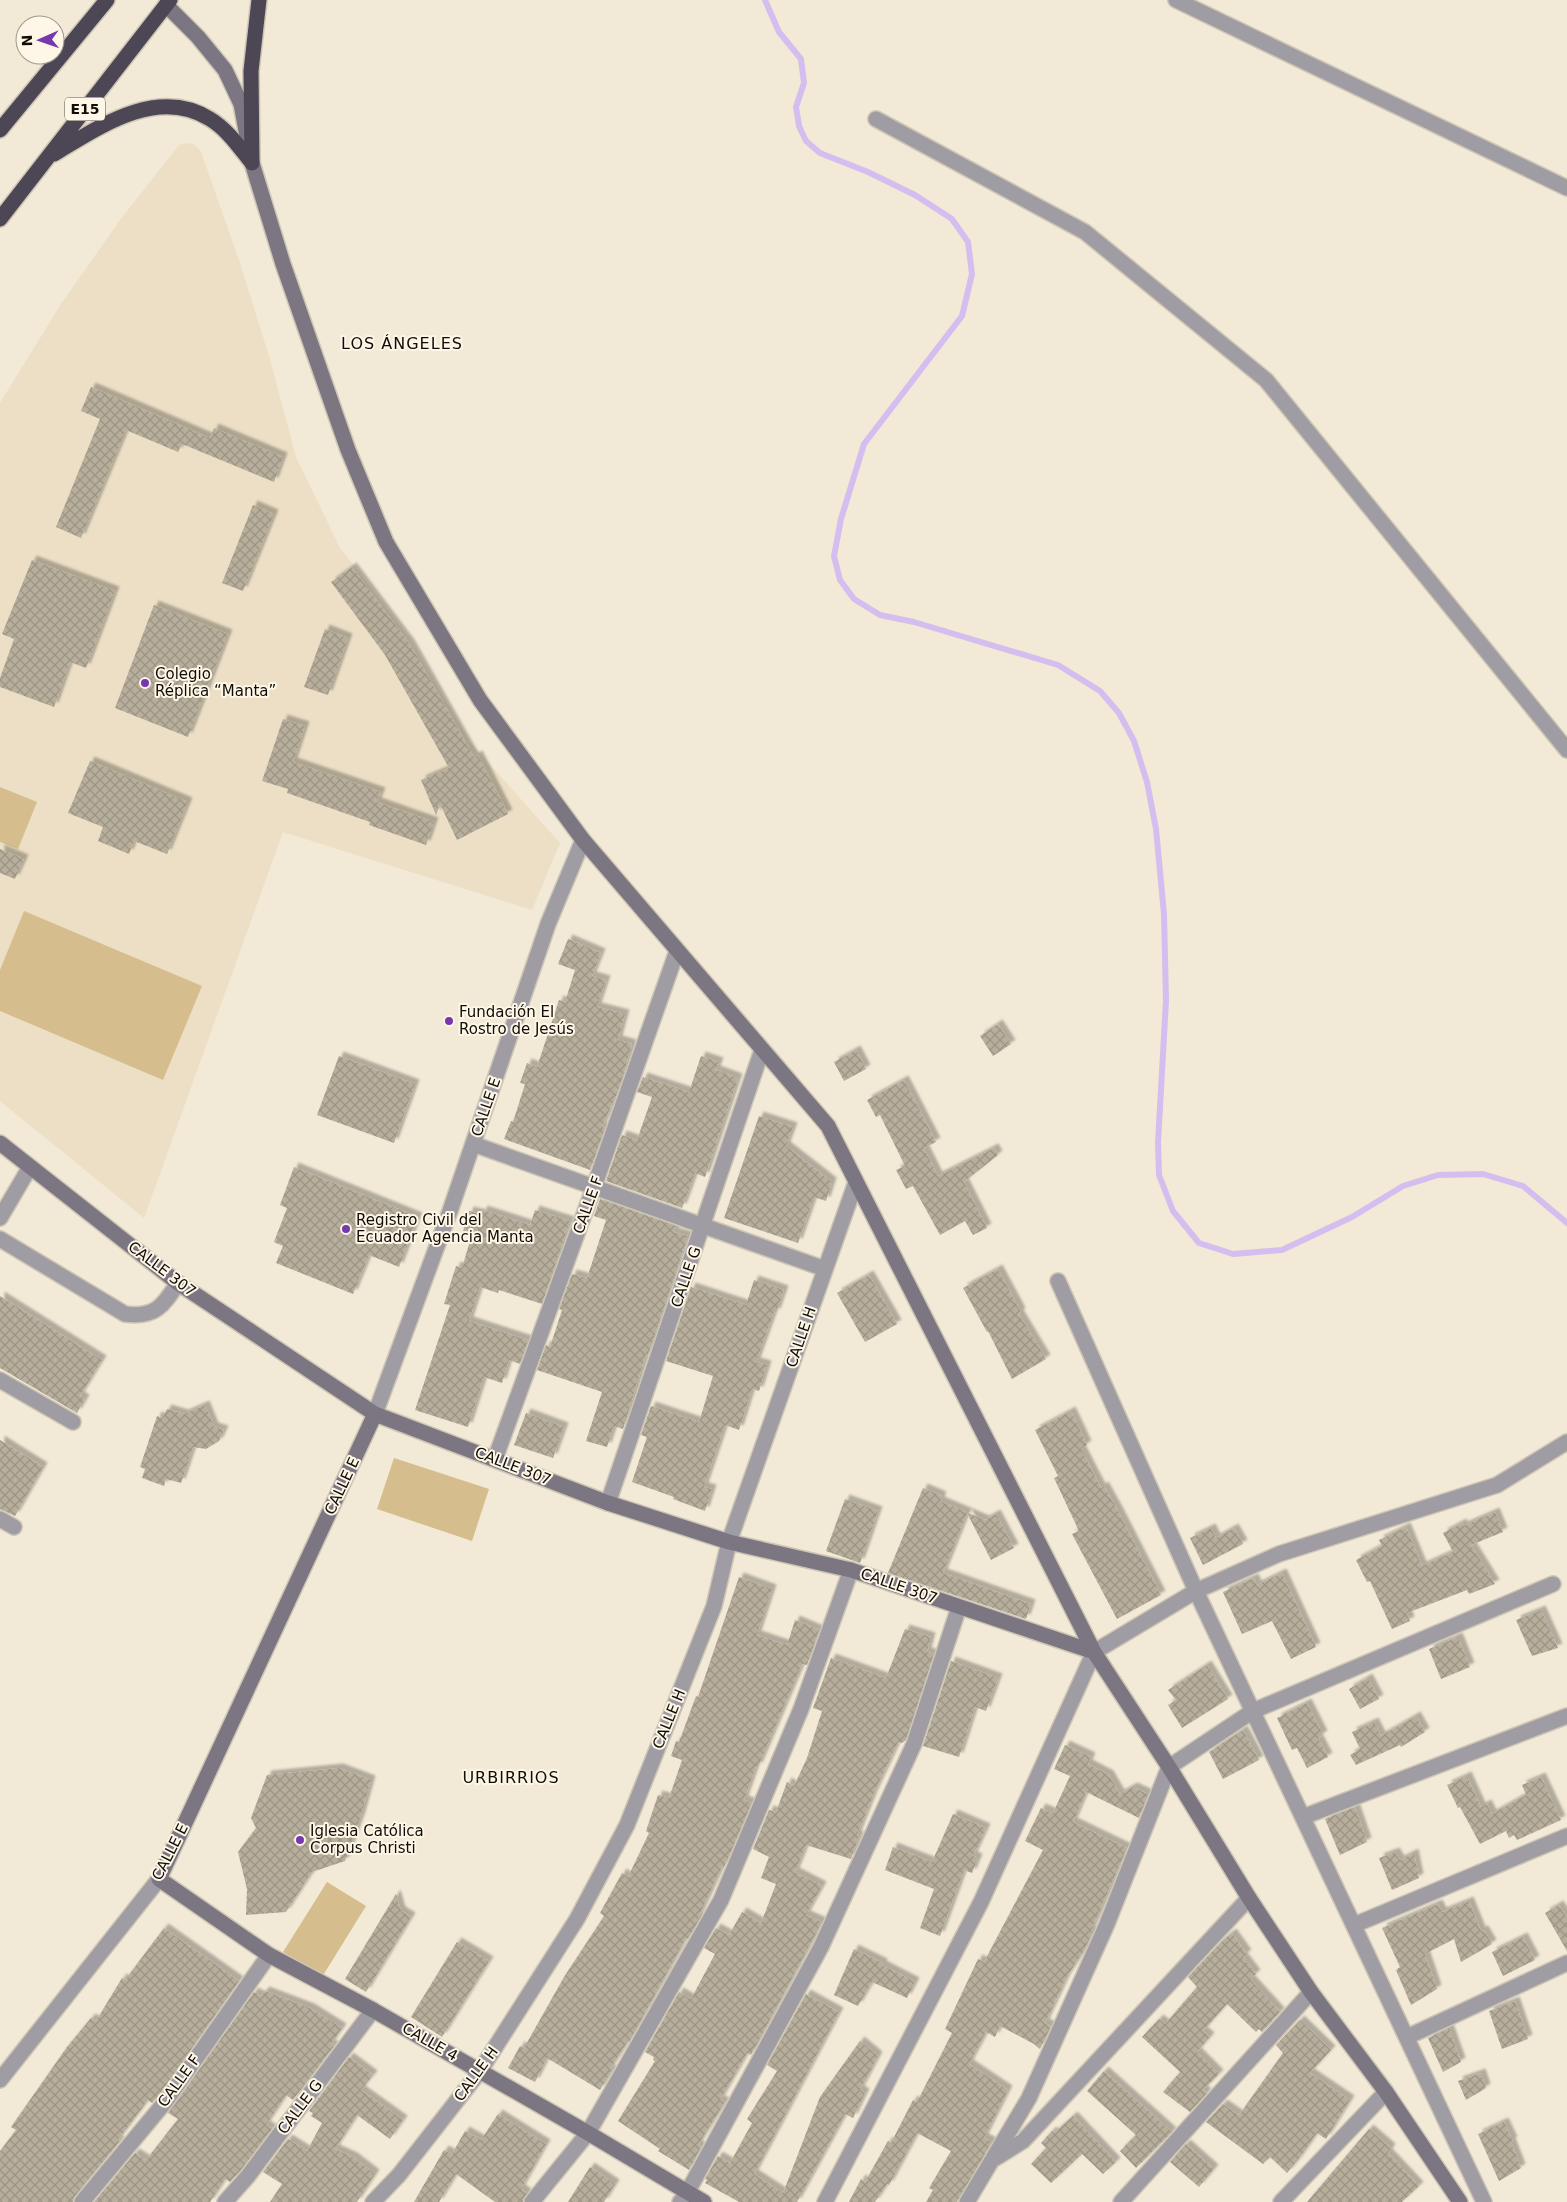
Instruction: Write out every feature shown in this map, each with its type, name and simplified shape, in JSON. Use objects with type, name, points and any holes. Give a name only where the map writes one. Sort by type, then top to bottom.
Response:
[{"type":"highway","points":[[0,130],[107,0]]},
{"type":"highway","points":[[252,163],[251,71],[259,0]]},
{"type":"highway","name":"E15","points":[[0,218],[168,3]]},
{"type":"highway","points":[[44,160],[114,118],[139,110],[166,108],[188,109],[210,118],[230,135],[252,163]]},
{"type":"street","points":[[80,33],[98,0]]},
{"type":"street","points":[[1176,0],[1567,188]]},
{"type":"street","points":[[168,3],[226,70],[241,104],[252,163],[283,264],[348,450],[386,542],[480,700],[583,840],[828,1126],[1094,1652],[1169,1767],[1249,1898],[1311,1992],[1386,2092],[1458,2201]]},
{"type":"street","points":[[876,119],[1085,232],[1266,380],[1567,750]]},
{"type":"street","name":"CALLE E","points":[[0,2080],[159,1879],[375,1414],[473,1144],[548,924],[583,840]]},
{"type":"street","name":"CALLE F","points":[[494,1459],[594,1187],[677,951]]},
{"type":"street","name":"CALLE G","points":[[608,1503],[762,1050]]},
{"type":"street","name":"CALLE 307","points":[[0,1143],[178,1283],[375,1414],[608,1503],[729,1542],[851,1570],[1094,1652]]},
{"type":"street","points":[[473,1144],[825,1269]]},
{"type":"street","points":[[0,1218],[30,1167]]},
{"type":"street","name":"CALLE H","points":[[373,2202],[399,2175],[480,2071],[577,1919],[627,1825],[714,1606],[729,1542],[856,1182]]},
{"type":"street","points":[[0,1239],[125,1314],[140,1316],[155,1311],[167,1300],[178,1283]]},
{"type":"street","points":[[1058,1281],[1196,1591],[1484,2202]]},
{"type":"street","points":[[0,1380],[72,1422]]},
{"type":"street","points":[[825,2202],[981,1902],[1094,1652],[1196,1591],[1279,1554],[1497,1485],[1567,1442]]},
{"type":"street","points":[[0,1519],[14,1527]]},
{"type":"street","points":[[532,2202],[588,2133],[721,1900],[801,1709],[851,1570]]},
{"type":"street","points":[[967,2202],[1029,2098],[1108,1924],[1169,1767],[1253,1711],[1553,1584]]},
{"type":"street","points":[[684,2197],[825,1938],[914,1744],[959,1607]]},
{"type":"street","points":[[1303,1816],[1567,1716]]},
{"type":"street","points":[[1354,1925],[1567,1836]]},
{"type":"street","name":"CALLE 4","points":[[159,1879],[269,1955],[374,2010],[588,2133],[684,2197],[704,2202]]},
{"type":"street","points":[[993,2160],[1022,2141],[1249,1898]]},
{"type":"street","name":"CALLE F","points":[[82,2202],[166,2101],[269,1955]]},
{"type":"street","points":[[1407,2037],[1567,1963]]},
{"type":"street","points":[[1121,2202],[1311,1992]]},
{"type":"street","name":"CALLE G","points":[[225,2202],[248,2176],[374,2010]]},
{"type":"street","points":[[1282,2202],[1386,2092]]},
{"type":"shaded area","name":"Colegio Réplica “Manta”","points":[[187,143],[195,145],[201,152],[240,263],[269,356],[296,457],[340,548],[408,637],[470,742],[560,843],[532,910],[283,832],[144,1218],[0,1101],[0,403],[61,304],[120,220],[179,145]]},
{"type":"shaded area","points":[[0,787],[37,802],[18,849],[0,842]]},
{"type":"shaded area","points":[[24,911],[202,986],[163,1080],[0,1011],[0,970]]},
{"type":"shaded area","points":[[394,1458],[489,1489],[472,1541],[377,1509]]},
{"type":"shaded area","points":[[327,1882],[366,1906],[322,1977],[283,1952]]},
{"type":"building","points":[[91,387],[210,438],[214,428],[283,457],[274,482],[182,444],[178,452],[126,430],[81,538],[56,527],[100,419],[81,411]]},
{"type":"building","points":[[253,505],[274,514],[243,591],[222,583]]},
{"type":"building","points":[[32,560],[115,591],[86,668],[70,662],[54,707],[0,687],[0,678],[14,639],[2,634]]},
{"type":"building","points":[[352,567],[410,644],[474,757],[478,755],[508,814],[457,840],[440,804],[436,815],[421,780],[449,768],[385,655],[331,582]]},
{"type":"building","points":[[154,605],[228,634],[188,737],[115,708]]},
{"type":"building","points":[[325,629],[348,638],[328,695],[304,687]]},
{"type":"building","points":[[283,719],[305,726],[293,762],[381,792],[377,802],[434,822],[426,845],[369,825],[370,822],[287,793],[288,789],[262,781]]},
{"type":"building","points":[[90,761],[188,802],[167,854],[134,841],[129,854],[98,841],[103,827],[68,813]]},
{"type":"building","points":[[0,849],[24,859],[15,879],[0,873]]},
{"type":"building","points":[[568,939],[601,953],[592,976],[606,980],[597,1007],[625,1014],[618,1040],[632,1044],[620,1086],[602,1127],[605,1128],[590,1170],[504,1139],[511,1121],[513,1122],[525,1084],[520,1083],[527,1063],[537,1067],[559,1000],[565,1002],[575,970],[558,964]]},
{"type":"building","points":[[998,1024],[1011,1044],[993,1056],[980,1036]]},
{"type":"building","points":[[856,1050],[866,1069],[844,1081],[834,1062]]},
{"type":"building","points":[[339,1056],[415,1084],[394,1143],[317,1115]]},
{"type":"building","points":[[701,1056],[719,1062],[716,1070],[738,1078],[705,1177],[695,1173],[682,1208],[606,1181],[622,1135],[637,1140],[652,1097],[637,1092],[643,1077],[689,1092]]},
{"type":"building","points":[[904,1080],[936,1142],[924,1148],[938,1176],[994,1148],[998,1155],[964,1182],[987,1228],[973,1235],[965,1221],[940,1235],[913,1186],[906,1189],[896,1170],[905,1166],[880,1115],[876,1117],[867,1100]]},
{"type":"building","points":[[759,1116],[793,1127],[786,1146],[832,1182],[826,1201],[814,1197],[798,1243],[724,1218]]},
{"type":"building","name":"Registro Civil del Ecuador Agencia Manta","points":[[294,1167],[418,1217],[399,1267],[369,1255],[353,1294],[276,1263],[283,1246],[274,1242],[287,1208],[280,1205]]},
{"type":"building","points":[[600,1199],[676,1226],[674,1232],[688,1236],[648,1355],[646,1354],[623,1429],[614,1426],[607,1447],[586,1441],[602,1392],[537,1370],[546,1345],[550,1347],[562,1310],[559,1309],[572,1274],[587,1278],[606,1220],[594,1216]]},
{"type":"building","points":[[483,1210],[530,1225],[535,1210],[570,1221],[542,1304],[499,1290],[498,1293],[480,1287],[469,1321],[528,1340],[520,1364],[509,1360],[502,1383],[484,1377],[468,1427],[415,1410],[450,1305],[444,1304],[456,1266],[462,1268],[472,1234],[463,1231],[469,1211],[482,1214]]},
{"type":"building","points":[[998,1269],[1021,1312],[1019,1314],[1046,1359],[1012,1379],[988,1331],[963,1288]]},
{"type":"building","points":[[869,1275],[897,1324],[865,1342],[837,1293]]},
{"type":"building","points":[[754,1280],[784,1290],[756,1362],[767,1365],[759,1391],[752,1389],[739,1430],[725,1425],[704,1487],[712,1489],[705,1511],[673,1499],[674,1497],[632,1482],[647,1437],[641,1435],[651,1406],[699,1422],[713,1376],[666,1361],[691,1287],[746,1305]]},
{"type":"building","points":[[0,1296],[102,1360],[80,1396],[85,1399],[77,1413],[0,1368]]},
{"type":"building","points":[[205,1405],[214,1427],[224,1430],[219,1441],[206,1449],[193,1447],[181,1483],[166,1479],[164,1486],[142,1478],[145,1469],[140,1467],[157,1416],[162,1418],[167,1409],[184,1414]]},
{"type":"building","points":[[1071,1411],[1087,1445],[1081,1449],[1101,1488],[1104,1486],[1118,1511],[1161,1595],[1117,1619],[1072,1534],[1079,1531],[1054,1478],[1058,1476],[1035,1430]]},
{"type":"building","points":[[526,1413],[564,1427],[553,1458],[514,1445]]},
{"type":"building","points":[[0,1440],[43,1467],[15,1516],[0,1509]]},
{"type":"building","points":[[923,1488],[942,1496],[940,1501],[985,1520],[996,1514],[1014,1548],[991,1560],[967,1513],[943,1573],[1031,1604],[1026,1619],[888,1573]]},
{"type":"building","points":[[845,1499],[878,1511],[860,1563],[826,1551]]},
{"type":"building","points":[[1495,1512],[1503,1532],[1471,1545],[1495,1584],[1469,1594],[1467,1590],[1407,1613],[1410,1621],[1392,1629],[1370,1581],[1367,1582],[1356,1560],[1382,1546],[1379,1540],[1406,1527],[1422,1566],[1453,1552],[1443,1533],[1462,1523],[1463,1526]]},
{"type":"building","points":[[1211,1528],[1216,1538],[1234,1528],[1243,1544],[1203,1565],[1190,1538]]},
{"type":"building","points":[[1282,1573],[1316,1647],[1291,1659],[1272,1621],[1242,1634],[1223,1592],[1254,1578],[1257,1585]]},
{"type":"building","points":[[739,1577],[772,1589],[757,1635],[787,1645],[795,1620],[819,1630],[807,1665],[802,1664],[758,1767],[756,1766],[744,1800],[752,1803],[724,1867],[722,1866],[698,1918],[700,1918],[688,1939],[686,1938],[629,2042],[610,2069],[612,2070],[600,2090],[547,2058],[535,2082],[508,2068],[520,2046],[524,2048],[564,1977],[604,1916],[600,1913],[622,1873],[628,1877],[649,1833],[646,1831],[658,1795],[669,1798],[682,1760],[671,1756],[676,1741],[679,1742],[696,1696],[698,1697]]},
{"type":"building","points":[[1541,1610],[1558,1648],[1532,1656],[1516,1620]]},
{"type":"building","points":[[905,1629],[931,1637],[927,1652],[934,1654],[906,1740],[902,1743],[898,1742],[873,1795],[857,1835],[859,1836],[851,1859],[806,1845],[795,1872],[822,1886],[806,1915],[822,1922],[751,2055],[747,2053],[720,2100],[725,2102],[698,2145],[701,2147],[689,2170],[658,2151],[660,2149],[618,2121],[655,2061],[653,2060],[654,2057],[645,2052],[679,1992],[691,1999],[715,1954],[704,1948],[716,1928],[729,1935],[742,1912],[761,1923],[776,1884],[761,1878],[769,1857],[753,1849],[769,1810],[776,1812],[787,1782],[794,1786],[807,1758],[822,1711],[813,1708],[831,1658],[886,1678]]},
{"type":"building","points":[[1458,1637],[1470,1667],[1441,1679],[1429,1649]]},
{"type":"building","points":[[951,1661],[998,1678],[986,1711],[975,1707],[959,1757],[923,1746]]},
{"type":"building","points":[[1207,1665],[1228,1699],[1182,1728],[1168,1705],[1176,1700],[1168,1690]]},
{"type":"building","points":[[1368,1678],[1379,1699],[1360,1709],[1349,1689]]},
{"type":"building","points":[[1307,1703],[1323,1735],[1318,1738],[1328,1757],[1307,1768],[1297,1748],[1292,1750],[1277,1718]]},
{"type":"building","points":[[1416,1716],[1425,1732],[1401,1747],[1400,1745],[1356,1765],[1350,1755],[1360,1749],[1352,1732],[1374,1722],[1381,1736]]},
{"type":"building","points":[[1243,1730],[1259,1760],[1223,1779],[1209,1752]]},
{"type":"building","points":[[1065,1745],[1091,1757],[1088,1764],[1109,1775],[1120,1794],[1133,1787],[1148,1794],[1139,1818],[1086,1792],[1073,1822],[1127,1848],[1091,1931],[1093,1932],[1066,1978],[1045,2023],[1051,2026],[1040,2049],[1000,2026],[995,2037],[986,2032],[969,2064],[1008,2090],[984,2138],[992,2142],[957,2202],[926,2202],[933,2190],[929,2188],[951,2151],[917,2133],[889,2185],[887,2184],[875,2202],[849,2202],[861,2179],[865,2182],[888,2141],[891,2143],[913,2100],[917,2102],[952,2033],[945,2029],[978,1959],[984,1962],[1043,1850],[1025,1841],[1041,1808],[1053,1813],[1070,1776],[1054,1769]]},
{"type":"building","name":"Iglesia Católica Corpus Christi","points":[[339,1768],[371,1780],[345,1861],[312,1872],[286,1912],[246,1915],[247,1889],[238,1852],[256,1828],[251,1818],[267,1775]]},
{"type":"building","points":[[1467,1776],[1481,1807],[1487,1804],[1492,1814],[1526,1795],[1522,1785],[1541,1777],[1561,1820],[1517,1840],[1514,1835],[1509,1838],[1506,1831],[1480,1844],[1460,1807],[1458,1808],[1447,1785]]},
{"type":"building","points":[[1355,1807],[1367,1842],[1340,1855],[1325,1819]]},
{"type":"building","points":[[953,1814],[986,1828],[973,1856],[978,1858],[972,1873],[964,1870],[940,1936],[920,1928],[934,1889],[885,1870],[893,1847],[932,1862]]},
{"type":"building","points":[[1395,1852],[1400,1860],[1414,1853],[1419,1878],[1392,1890],[1379,1858]]},
{"type":"building","points":[[396,1894],[401,1911],[411,1917],[366,1992],[345,1979]]},
{"type":"building","points":[[1469,1901],[1481,1931],[1484,1930],[1492,1944],[1461,1962],[1454,1939],[1425,1954],[1437,1989],[1411,2005],[1396,1970],[1400,1967],[1382,1928],[1438,1904],[1442,1912]]},
{"type":"building","points":[[1559,1905],[1567,1918],[1567,1951],[1545,1913]]},
{"type":"building","points":[[164,1928],[239,1981],[159,2095],[152,2103],[148,2100],[118,2140],[120,2141],[75,2196],[73,2202],[0,2202],[0,2151],[16,2130],[11,2127],[67,2047],[91,2018],[96,2021],[122,1978],[125,1980]]},
{"type":"building","points":[[1232,1933],[1247,1954],[1243,1957],[1256,1974],[1250,1979],[1280,2012],[1262,2032],[1259,2029],[1256,2032],[1227,2004],[1203,2031],[1210,2037],[1197,2052],[1219,2074],[1203,2090],[1207,2093],[1190,2112],[1163,2092],[1180,2072],[1142,2037],[1159,2019],[1165,2024],[1197,1987],[1188,1977]]},
{"type":"building","points":[[1523,1937],[1535,1960],[1503,1976],[1492,1952]]},
{"type":"building","points":[[457,1942],[489,1961],[442,2037],[411,2017]]},
{"type":"building","points":[[854,1949],[915,1982],[907,1998],[872,1982],[858,2006],[834,1995]]},
{"type":"building","points":[[265,1991],[310,2008],[342,2028],[331,2044],[334,2046],[293,2100],[286,2095],[266,2125],[272,2129],[241,2170],[230,2182],[225,2179],[210,2202],[94,2202],[135,2153],[146,2160],[178,2119],[168,2113],[254,1992],[261,1996]]},
{"type":"building","points":[[806,1994],[839,2012],[754,2174],[783,2193],[820,2097],[860,2041],[878,2056],[860,2090],[865,2093],[853,2118],[845,2114],[797,2202],[739,2202],[705,2183],[707,2180],[705,2179],[718,2156],[730,2163],[752,2123],[747,2119],[777,2071],[767,2065]]},
{"type":"building","points":[[1515,2001],[1528,2039],[1502,2049],[1489,2011]]},
{"type":"building","points":[[1300,2020],[1331,2050],[1310,2073],[1350,2100],[1326,2139],[1317,2133],[1287,2173],[1270,2157],[1263,2164],[1206,2122],[1223,2104],[1239,2115],[1283,2053],[1276,2045]]},
{"type":"building","points":[[1449,2028],[1461,2062],[1443,2072],[1428,2038]]},
{"type":"building","points":[[349,2057],[373,2075],[361,2090],[403,2120],[390,2139],[357,2115],[335,2149],[353,2157],[375,2174],[357,2202],[270,2202],[282,2184],[263,2172],[288,2139],[307,2151],[322,2123],[311,2116],[313,2113],[309,2111]]},
{"type":"building","points":[[1104,2071],[1172,2132],[1136,2168],[1120,2151],[1136,2135],[1087,2091]]},
{"type":"building","points":[[1481,2073],[1486,2088],[1466,2100],[1458,2081]]},
{"type":"building","points":[[498,2114],[546,2144],[521,2189],[527,2193],[523,2202],[495,2202],[456,2174],[439,2202],[414,2202],[444,2150],[452,2154],[465,2131],[481,2140]]},
{"type":"building","points":[[1073,2116],[1116,2162],[1103,2174],[1082,2154],[1051,2183],[1031,2164],[1046,2148],[1041,2143],[1052,2131],[1054,2133]]},
{"type":"building","points":[[1504,2122],[1513,2141],[1511,2142],[1521,2168],[1499,2181],[1478,2134]]},
{"type":"building","points":[[1369,2129],[1391,2148],[1388,2153],[1419,2186],[1402,2202],[1307,2202]]},
{"type":"building","points":[[1186,2144],[1214,2169],[1199,2187],[1170,2162]]},
{"type":"building","points":[[590,2167],[615,2184],[604,2202],[568,2202]]},
{"type":"waterway","points":[[765,0],[779,32],[801,59],[804,83],[796,107],[799,126],[806,141],[820,153],[868,172],[915,195],[952,219],[968,242],[972,274],[962,316],[864,444],[841,519],[834,556],[840,580],[854,599],[880,615],[914,622],[1058,665],[1100,691],[1119,713],[1134,741],[1147,782],[1156,829],[1164,914],[1166,1000],[1158,1143],[1159,1175],[1173,1211],[1199,1243],[1233,1254],[1282,1250],[1352,1217],[1403,1186],[1438,1175],[1483,1174],[1523,1186],[1567,1223]]},
{"type":"place","name":"Colegio Réplica “Manta”","points":[[145,683]]},
{"type":"place","name":"Fundación El Rostro de Jesús","points":[[449,1021]]},
{"type":"place","name":"Registro Civil del Ecuador Agencia Manta","points":[[346,1229]]},
{"type":"place","name":"Iglesia Católica Corpus Christi","points":[[300,1840]]},
{"type":"district","name":"LOS ÁNGELES","points":[[402,343]]},
{"type":"district","name":"URBIRRIOS","points":[[511,1777]]}]
